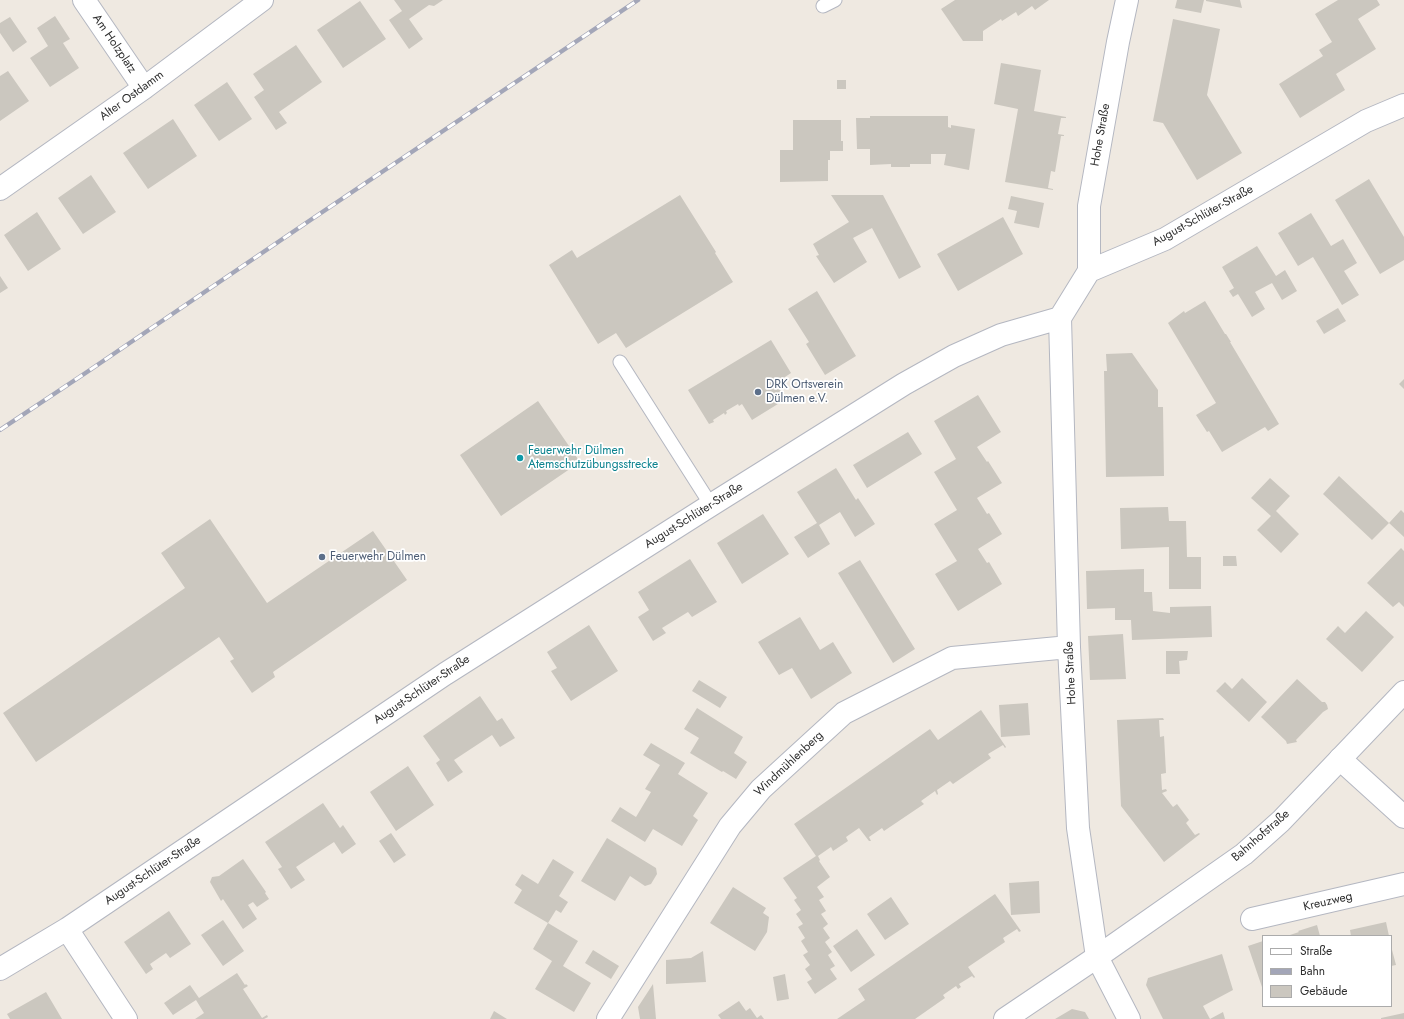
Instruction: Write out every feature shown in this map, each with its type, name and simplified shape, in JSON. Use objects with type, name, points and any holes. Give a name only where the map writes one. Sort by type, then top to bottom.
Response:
[{"type":"street","name":"Am Holzplatz","points":[[84,0],[144,88]]},
{"type":"street","name":"Alter Ostdamm","points":[[0,188],[144,88],[262,0]]},
{"type":"street","name":"Hohe Straße","points":[[1090,272],[1088,206],[1127,0]]},
{"type":"street","name":"August-Schlüter-Straße","points":[[1090,272],[1165,239],[1366,121],[1404,105]]},
{"type":"street","points":[[1060,318],[1090,272]]},
{"type":"street","name":"Hohe Straße","points":[[1060,318],[1069,647],[1078,828],[1097,957],[1129,1019]]},
{"type":"street","name":"August-Schlüter-Straße","points":[[0,969],[67,929],[446,674],[710,505],[904,384],[954,356],[1001,335],[1060,318]]},
{"type":"street","name":"Windmühlenberg","points":[[608,1019],[730,826],[761,789],[844,713],[952,658],[1069,647]]},
{"type":"street","name":"Bahnhofstraße","points":[[1097,957],[1244,854],[1281,821],[1404,692]]},
{"type":"street","points":[[1340,759],[1404,817]]},
{"type":"street","name":"Kreuzweg","points":[[1252,919],[1404,884]]},
{"type":"street","points":[[67,929],[126,1019]]},
{"type":"street","points":[[1005,1019],[1097,957]]},
{"type":"lane","points":[[823,6],[835,0]]},
{"type":"lane","points":[[620,362],[710,505]]},
{"type":"building","points":[[394,0],[443,0],[434,6],[429,5],[409,19],[423,39],[409,49],[389,20],[402,11]]},
{"type":"building","points":[[955,0],[1049,0],[1035,10],[1032,6],[1018,16],[1016,12],[1002,21],[1001,19],[983,31],[983,41],[963,41],[941,9]]},
{"type":"building","points":[[1177,0],[1204,0],[1201,13],[1175,8]]},
{"type":"building","points":[[1240,0],[1242,8],[1206,1]]},
{"type":"building","points":[[1338,0],[1377,0],[1380,5],[1358,19],[1376,49],[1336,74],[1345,90],[1300,118],[1279,84],[1323,56],[1319,50],[1332,42],[1315,14]]},
{"type":"building","points":[[360,1],[386,39],[343,68],[317,30]]},
{"type":"building","points":[[55,16],[70,39],[63,43],[79,68],[50,87],[30,58],[48,46],[37,28]]},
{"type":"building","points":[[10,17],[27,42],[13,52],[0,33],[0,23]]},
{"type":"building","points":[[1173,19],[1220,29],[1207,95],[1242,153],[1197,180],[1163,123],[1153,121]]},
{"type":"building","points":[[296,45],[322,82],[279,112],[287,123],[276,130],[254,97],[264,90],[253,74]]},
{"type":"building","points":[[1001,63],[1041,70],[1034,111],[1066,117],[1061,118],[1058,134],[1064,136],[1061,136],[1055,172],[1051,171],[1048,188],[1053,190],[1005,182],[1018,109],[994,104]]},
{"type":"building","points":[[8,71],[29,101],[0,121],[0,76]]},
{"type":"building","points":[[837,80],[846,80],[846,89],[837,89]]},
{"type":"building","points":[[227,82],[252,119],[219,141],[194,105]]},
{"type":"building","points":[[870,116],[948,116],[948,127],[951,128],[951,125],[975,129],[969,170],[944,165],[946,154],[931,154],[931,164],[910,164],[910,167],[891,167],[891,164],[870,165],[870,149],[857,149],[856,118],[870,118]]},
{"type":"building","points":[[173,119],[197,156],[148,189],[123,153]]},
{"type":"building","points":[[793,120],[841,120],[841,141],[843,141],[843,151],[830,151],[830,160],[828,160],[828,181],[780,182],[780,150],[793,150]]},
{"type":"building","points":[[91,175],[116,212],[83,234],[58,198]]},
{"type":"building","points":[[1369,179],[1404,237],[1404,260],[1380,274],[1335,200]]},
{"type":"building","points":[[680,195],[733,282],[626,348],[616,333],[598,344],[549,265],[572,250],[577,258]]},
{"type":"building","points":[[831,195],[883,195],[921,267],[899,279],[872,228],[853,238],[867,262],[834,283],[816,256],[819,255],[813,244],[849,222]]},
{"type":"building","points":[[1011,196],[1044,203],[1039,228],[1014,223],[1017,211],[1008,209]]},
{"type":"building","points":[[37,212],[61,249],[28,271],[4,235]]},
{"type":"building","points":[[1311,213],[1331,246],[1343,239],[1357,263],[1344,271],[1359,295],[1342,305],[1313,257],[1298,266],[1278,233]]},
{"type":"building","points":[[1003,217],[1023,254],[958,291],[937,254]]},
{"type":"building","points":[[1257,246],[1276,276],[1285,270],[1297,291],[1282,300],[1272,283],[1255,292],[1265,309],[1252,317],[1238,294],[1233,297],[1229,291],[1234,288],[1222,267]]},
{"type":"building","points":[[0,276],[8,288],[0,293]]},
{"type":"building","points":[[817,291],[856,356],[825,375],[806,344],[809,342],[788,309]]},
{"type":"building","points":[[1205,301],[1279,424],[1268,431],[1265,427],[1222,452],[1209,431],[1207,432],[1196,415],[1216,403],[1168,323],[1184,311],[1185,313]]},
{"type":"building","points":[[1338,308],[1346,321],[1324,334],[1316,321]]},
{"type":"building","points":[[771,340],[791,373],[776,383],[786,399],[752,420],[742,404],[739,406],[738,404],[726,411],[727,413],[725,415],[724,413],[713,420],[714,422],[709,424],[688,390]]},
{"type":"building","points":[[1132,353],[1158,390],[1158,407],[1163,407],[1164,476],[1106,477],[1104,371],[1107,371],[1106,354]]},
{"type":"building","points":[[1404,379],[1404,389],[1399,384]]},
{"type":"building","points":[[978,395],[1001,432],[977,447],[1002,483],[977,498],[987,514],[989,513],[1002,534],[978,549],[987,563],[989,562],[1002,584],[958,611],[935,574],[957,561],[934,524],[957,510],[934,472],[956,459],[934,421]]},
{"type":"building","name":"Feuerwehr Dülmen Atemschutzübungsstrecke","points":[[538,401],[580,462],[501,516],[460,455]]},
{"type":"building","points":[[908,432],[922,454],[867,488],[853,465]]},
{"type":"building","points":[[836,468],[856,500],[858,498],[875,524],[855,537],[840,512],[819,525],[830,544],[808,558],[794,537],[817,523],[797,492]]},
{"type":"building","points":[[1339,476],[1389,523],[1372,540],[1323,494]]},
{"type":"building","points":[[1270,478],[1290,496],[1276,511],[1299,534],[1281,553],[1257,530],[1271,516],[1251,498]]},
{"type":"building","points":[[1168,507],[1169,521],[1186,521],[1187,557],[1201,557],[1201,589],[1169,589],[1169,547],[1121,549],[1120,508]]},
{"type":"building","points":[[1401,510],[1404,513],[1404,537],[1389,523]]},
{"type":"building","points":[[763,514],[789,554],[742,584],[717,543]]},
{"type":"building","points":[[210,519],[267,603],[373,531],[407,580],[273,672],[275,677],[252,693],[230,661],[234,659],[219,637],[36,762],[3,713],[185,588],[161,553]]},
{"type":"building","points":[[1401,548],[1404,551],[1404,607],[1399,602],[1393,607],[1367,583]]},
{"type":"building","points":[[1223,556],[1236,556],[1237,566],[1223,566]]},
{"type":"building","points":[[690,559],[717,602],[692,617],[688,612],[662,628],[666,633],[653,641],[638,617],[649,610],[638,592]]},
{"type":"building","points":[[860,560],[915,649],[893,663],[838,573]]},
{"type":"building","points":[[1144,569],[1144,592],[1152,592],[1153,611],[1170,613],[1170,607],[1211,606],[1212,637],[1132,640],[1131,620],[1115,620],[1115,608],[1087,609],[1086,571]]},
{"type":"building","points":[[1366,611],[1394,637],[1362,672],[1326,639],[1338,626],[1345,633]]},
{"type":"building","points":[[800,617],[820,650],[833,642],[852,673],[811,699],[792,668],[779,675],[758,642]]},
{"type":"building","points":[[589,625],[618,671],[571,701],[551,671],[557,668],[547,652]]},
{"type":"building","points":[[1123,634],[1126,679],[1090,680],[1088,636]]},
{"type":"building","points":[[1166,651],[1188,651],[1187,660],[1179,661],[1180,674],[1166,674]]},
{"type":"building","points":[[1242,678],[1267,702],[1249,722],[1216,691],[1225,682],[1232,689]]},
{"type":"building","points":[[1297,679],[1322,702],[1325,702],[1328,709],[1323,712],[1296,740],[1297,742],[1287,744],[1286,741],[1261,717]]},
{"type":"building","points":[[699,680],[727,697],[720,708],[692,691]]},
{"type":"building","points":[[480,696],[497,721],[502,718],[515,738],[500,747],[492,735],[454,760],[463,772],[448,782],[436,763],[440,760],[423,736]]},
{"type":"building","points":[[1028,703],[1030,735],[1001,737],[999,705]]},
{"type":"building","points":[[697,708],[743,737],[734,753],[747,762],[736,779],[690,753],[699,738],[684,729]]},
{"type":"building","points":[[981,710],[1006,747],[1005,748],[1003,745],[988,754],[991,758],[953,784],[950,781],[937,790],[937,795],[935,791],[921,801],[924,804],[884,831],[882,828],[869,837],[871,841],[869,841],[859,828],[846,837],[848,841],[833,851],[831,847],[818,856],[819,861],[830,877],[817,887],[824,897],[819,900],[826,911],[821,914],[828,924],[823,928],[830,938],[825,942],[832,952],[828,955],[835,966],[830,969],[837,979],[815,994],[807,982],[812,979],[805,969],[810,965],[803,955],[808,952],[801,941],[805,938],[798,927],[803,924],[796,914],[801,910],[794,900],[797,898],[783,878],[816,856],[794,824],[930,729],[938,740]]},
{"type":"building","points":[[1163,718],[1164,720],[1159,720],[1160,737],[1164,736],[1166,773],[1161,774],[1162,790],[1166,789],[1167,791],[1162,793],[1173,807],[1177,804],[1189,820],[1186,823],[1195,835],[1200,834],[1164,862],[1121,806],[1117,720]]},
{"type":"building","points":[[651,743],[685,763],[678,774],[708,793],[693,816],[698,820],[682,846],[653,829],[645,842],[611,821],[620,807],[636,817],[651,792],[645,789],[660,765],[643,755]]},
{"type":"building","points":[[408,766],[434,805],[396,831],[370,792]]},
{"type":"building","points":[[323,803],[340,828],[343,825],[356,844],[342,854],[334,842],[296,867],[305,880],[291,889],[278,869],[282,867],[265,842]]},
{"type":"building","points":[[391,833],[406,855],[394,863],[379,841]]},
{"type":"building","points":[[607,838],[656,868],[657,874],[651,884],[645,886],[630,876],[615,901],[581,881]]},
{"type":"building","points":[[243,859],[266,892],[265,893],[269,899],[257,907],[253,902],[248,905],[257,919],[243,929],[223,899],[221,901],[210,882],[212,877],[219,876]]},
{"type":"building","points":[[553,859],[574,872],[559,896],[568,902],[561,913],[556,910],[548,923],[514,903],[522,890],[515,885],[522,874],[538,884]]},
{"type":"building","points":[[1039,881],[1040,913],[1011,915],[1009,883]]},
{"type":"building","points":[[733,887],[766,908],[763,913],[769,917],[767,932],[755,951],[710,923]]},
{"type":"building","points":[[995,894],[1021,931],[1019,932],[1017,929],[1003,938],[1005,942],[968,967],[975,977],[974,978],[972,976],[959,984],[961,987],[958,989],[956,986],[943,995],[945,998],[915,1019],[837,1019],[865,1000],[858,989]]},
{"type":"building","points":[[891,897],[909,924],[885,940],[867,914]]},
{"type":"building","points":[[169,911],[191,944],[170,958],[166,953],[150,964],[153,969],[146,974],[124,942]]},
{"type":"building","points":[[223,920],[244,951],[223,966],[201,935]]},
{"type":"building","points":[[1386,922],[1389,935],[1351,935],[1350,930]]},
{"type":"building","points":[[548,923],[578,941],[563,966],[591,983],[574,1012],[535,989],[552,961],[533,949]]},
{"type":"building","points":[[1317,925],[1320,935],[1290,935],[1299,932],[1298,931]]},
{"type":"building","points":[[857,929],[875,955],[851,972],[833,946]]},
{"type":"building","points":[[1262,941],[1262,987],[1248,946]]},
{"type":"building","points":[[593,950],[619,966],[611,979],[585,963]]},
{"type":"building","points":[[1392,950],[1396,965],[1392,966]]},
{"type":"building","points":[[703,951],[706,982],[666,984],[666,960],[691,958]]},
{"type":"building","points":[[1222,954],[1233,990],[1203,1006],[1210,1019],[1163,1019],[1146,985],[1148,978]]},
{"type":"building","points":[[237,973],[245,985],[246,984],[248,986],[243,989],[262,1018],[267,1015],[268,1017],[264,1019],[195,1019],[204,1013],[196,1000],[173,1015],[164,1003],[190,985],[199,998]]},
{"type":"building","points":[[785,974],[789,999],[777,1001],[773,977]]},
{"type":"building","points":[[653,984],[656,1019],[640,1019],[638,1007]]},
{"type":"building","points":[[46,992],[62,1019],[10,1019],[7,1014]]},
{"type":"building","points":[[739,1001],[746,1011],[750,1008],[757,1018],[761,1015],[764,1019],[721,1019],[718,1015]]},
{"type":"building","points":[[1072,1009],[1085,1012],[1089,1019],[1055,1019]]},
{"type":"building","points":[[494,1011],[507,1019],[490,1019]]},
{"type":"building","points":[[1223,1012],[1225,1019],[1210,1019]]},
{"type":"building","points":[[1404,1013],[1404,1019],[1381,1019],[1381,1018]]},
{"type":"railway","points":[[0,430],[638,0]]},
{"type":"place","name":"DRK Ortsverein Dülmen e.V.","points":[[758,392]]},
{"type":"place","name":"Feuerwehr Dülmen Atemschutzübungsstrecke","points":[[520,458]]},
{"type":"place","name":"Feuerwehr Dülmen","points":[[322,557]]}]
